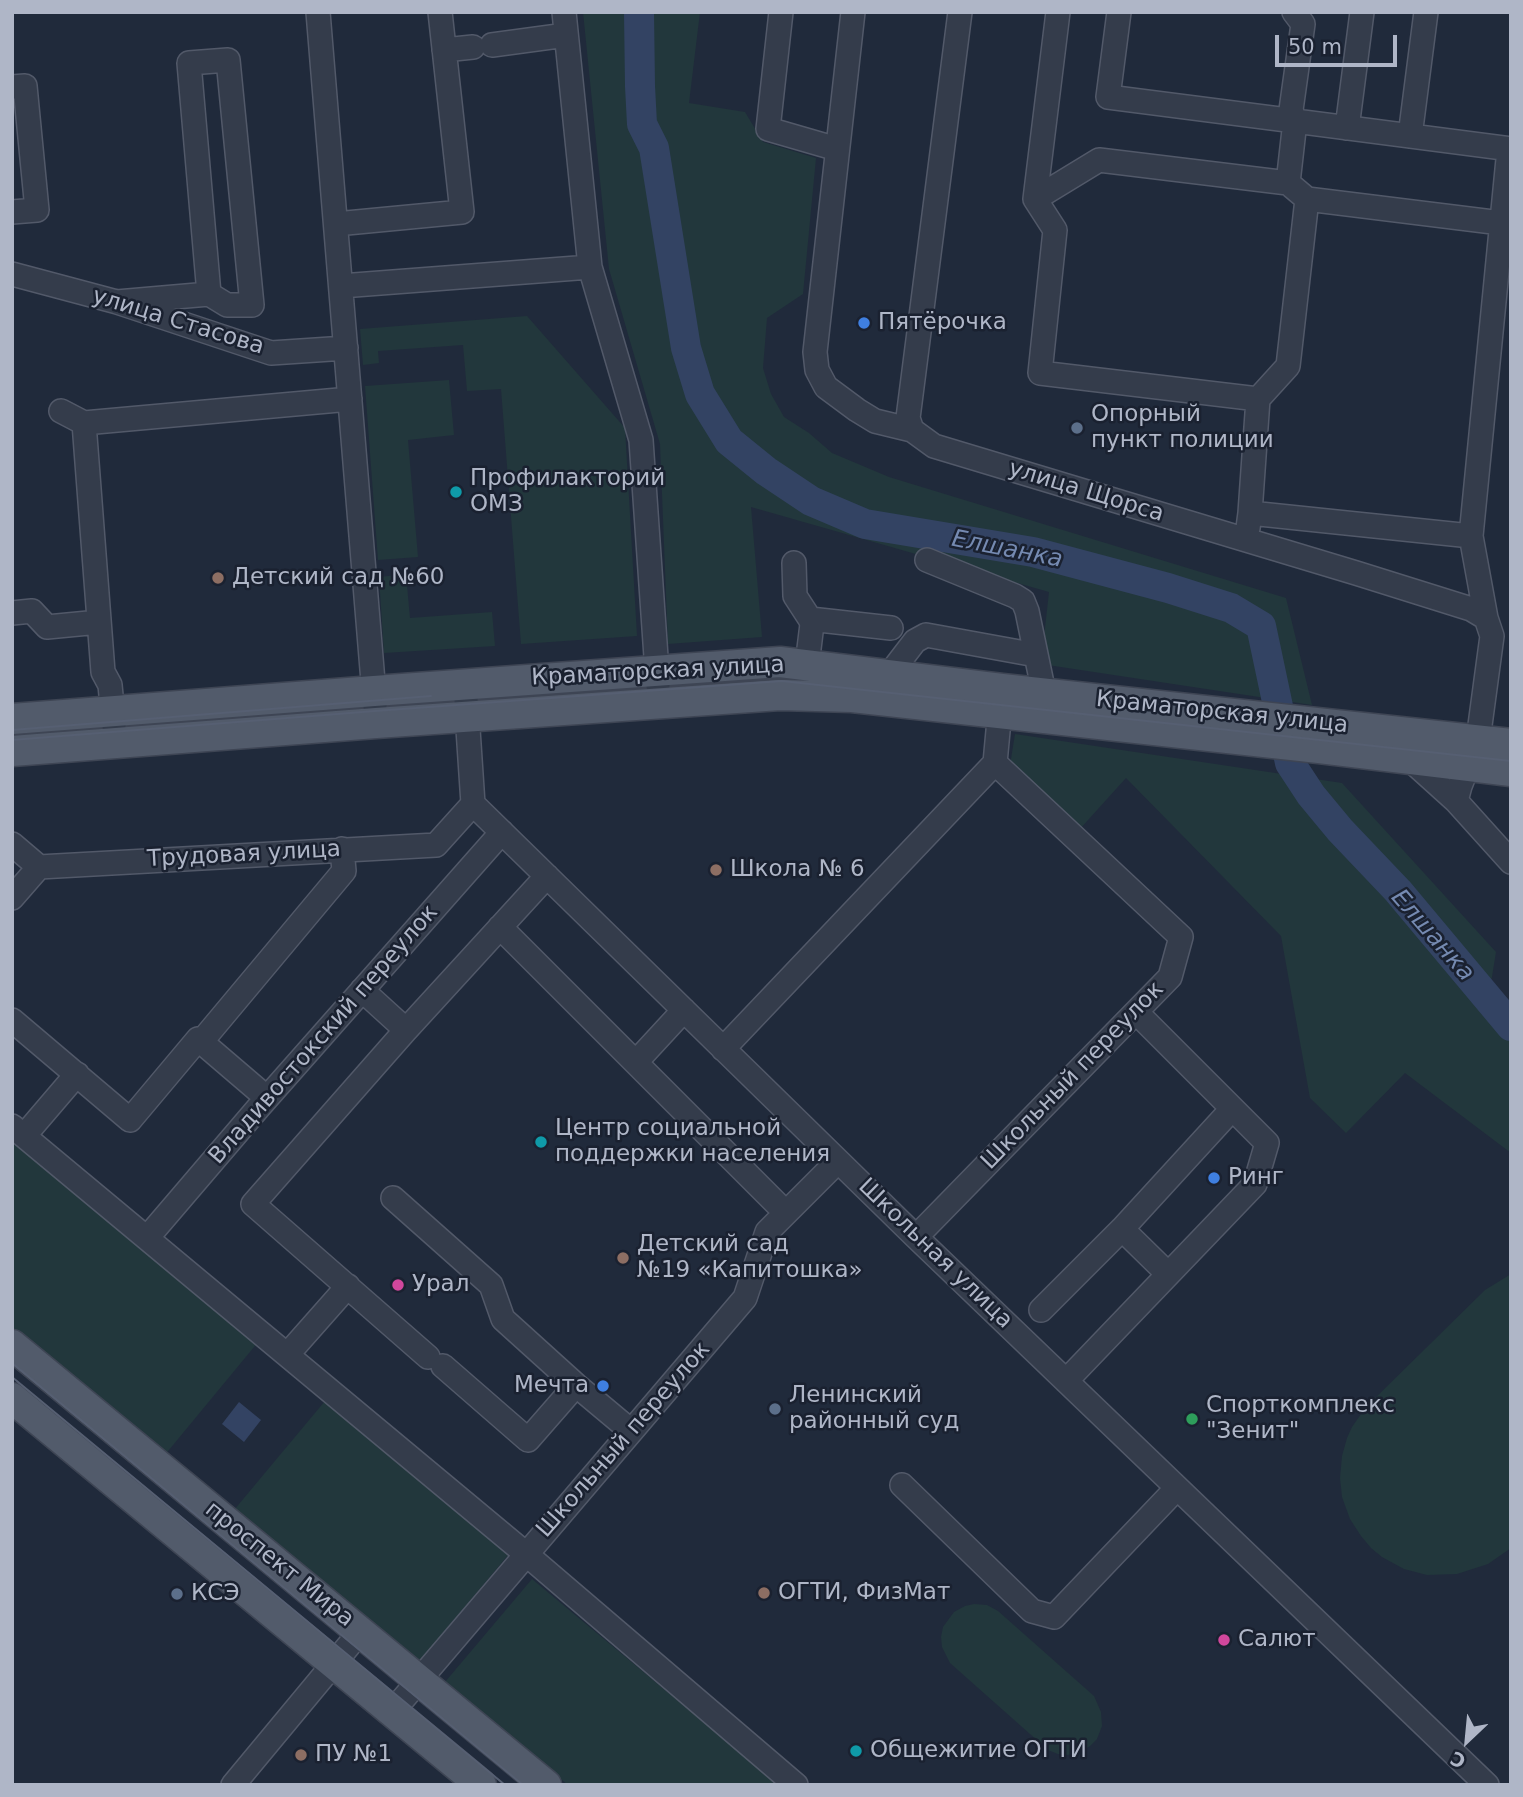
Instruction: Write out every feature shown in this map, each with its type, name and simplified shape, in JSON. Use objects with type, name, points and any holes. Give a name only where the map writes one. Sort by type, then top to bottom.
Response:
[{"type":"main road","name":"Краматорская улица","points":[[12,719],[780,662],[889,675],[1001,701]]},
{"type":"main road","name":"Краматорская улица","points":[[12,751],[780,695],[1060,703],[1321,736],[1408,758],[1473,753],[1511,744]]},
{"type":"main road","name":"Краматорская улица","points":[[1321,736],[1379,731],[1473,753],[1511,771]]},
{"type":"main road","name":"проспект Мира","points":[[12,1345],[546,1785]]},
{"type":"main road","name":"проспект Мира","points":[[12,1398],[481,1785]]},
{"type":"street","points":[[318,12],[376,723]]},
{"type":"street","points":[[336,223],[462,212],[440,12]]},
{"type":"street","points":[[564,12],[590,267],[641,440],[660,703]]},
{"type":"street","points":[[781,12],[768,129],[837,149]]},
{"type":"street","name":"улица Щорса","points":[[853,12],[815,352],[817,370],[826,387],[875,421],[912,430],[934,446],[1471,609],[1486,618]]},
{"type":"street","points":[[912,430],[908,418],[960,12]]},
{"type":"street","points":[[1058,12],[1035,200],[1055,230],[1040,373],[1258,399]]},
{"type":"street","points":[[1119,12],[1108,97],[1510,149],[1471,536],[1486,618],[1492,636],[1473,753],[1456,801]]},
{"type":"street","points":[[1288,183],[1295,121],[1291,110],[1303,24],[1294,12]]},
{"type":"street","points":[[1347,128],[1362,12]]},
{"type":"street","points":[[1410,136],[1426,12]]},
{"type":"street","points":[[444,50],[566,35]]},
{"type":"street","points":[[117,302],[209,294],[227,305],[252,304],[228,61],[189,64],[209,294]]},
{"type":"street","points":[[12,87],[25,86],[37,210],[12,212]]},
{"type":"street","points":[[1035,200],[1099,160],[1288,183],[1307,200],[1505,213]]},
{"type":"street","points":[[1246,540],[1258,399],[1288,366],[1307,200]]},
{"type":"street","points":[[341,286],[590,267]]},
{"type":"street","name":"улица Стасова","points":[[12,274],[117,302],[271,353],[346,348]]},
{"type":"street","points":[[61,411],[84,422],[350,399]]},
{"type":"street","points":[[84,422],[103,672],[110,685],[116,743]]},
{"type":"street","points":[[1250,513],[1471,536]]},
{"type":"street","points":[[927,560],[1023,601],[1036,655],[1060,703]]},
{"type":"street","points":[[794,563],[795,596],[812,624],[807,665]]},
{"type":"street","points":[[12,613],[32,611],[47,626],[99,622]]},
{"type":"street","points":[[810,619],[891,628]]},
{"type":"street","points":[[889,675],[915,641],[926,635],[1036,655]]},
{"type":"street","points":[[465,684],[473,804]]},
{"type":"street","points":[[723,1048],[995,763],[1001,701]]},
{"type":"street","points":[[1379,731],[1456,801],[1511,862]]},
{"type":"street","name":"Школьный переулок","points":[[916,1237],[1170,977],[1181,937],[995,763]]},
{"type":"street","name":"Школьная улица","points":[[473,804],[916,1237],[1488,1785]]},
{"type":"street","name":"Трудовая улица","points":[[39,867],[436,845],[473,804]]},
{"type":"street","name":"Владивостокский переулок","points":[[147,1238],[502,832]]},
{"type":"street","points":[[12,844],[39,867],[12,898]]},
{"type":"street","points":[[201,1042],[344,871],[342,849]]},
{"type":"street","points":[[547,876],[406,1030],[253,1204],[528,1440],[576,1385]]},
{"type":"street","points":[[500,927],[786,1213]]},
{"type":"street","points":[[362,990],[406,1030]]},
{"type":"street","points":[[636,1062],[684,1010]]},
{"type":"street","points":[[1066,1381],[1255,1184],[1267,1143],[1136,1012]]},
{"type":"street","points":[[12,1020],[130,1120],[198,1039],[267,1098]]},
{"type":"street","points":[[77,1074],[18,1131],[526,1554],[796,1785]]},
{"type":"street","points":[[1041,1310],[1122,1229],[1232,1109]]},
{"type":"street","name":"Школьный переулок","points":[[392,1712],[745,1298],[766,1232],[838,1161]]},
{"type":"street","points":[[393,1198],[491,1285],[503,1319],[631,1432]]},
{"type":"street","points":[[1122,1229],[1168,1275]]},
{"type":"street","points":[[286,1355],[348,1286]]},
{"type":"street","points":[[902,1485],[1031,1611],[1055,1617],[1177,1488]]},
{"type":"street","points":[[233,1785],[360,1632]]},
{"type":"green space","points":[[583,12],[700,12],[689,103],[745,112],[763,142],[816,158],[803,294],[767,318],[763,368],[771,394],[784,417],[809,433],[832,453],[889,477],[1286,598],[1312,705],[1041,664],[1049,592],[751,507],[762,637],[668,644],[660,444],[609,269]]},
{"type":"green space","points":[[527,316],[625,428],[637,636],[521,644],[501,389],[467,391],[463,345],[378,351],[379,363],[363,365],[360,329]]},
{"type":"green space","points":[[449,380],[454,435],[408,440],[418,557],[378,560],[365,386]]},
{"type":"green space","points":[[406,574],[410,618],[492,612],[495,646],[384,653],[379,577]]},
{"type":"green space","points":[[1015,734],[1342,783],[1496,952],[1490,989],[1511,1012],[1511,1153],[1405,1073],[1346,1133],[1310,1098],[1281,936],[1126,778],[1079,830],[1010,765]]},
{"type":"green space","points":[[12,1137],[259,1341],[164,1456],[12,1331]]},
{"type":"green space","points":[[1511,1274],[1511,1548],[1488,1564],[1457,1574],[1427,1575],[1404,1569],[1371,1548],[1350,1519],[1342,1497],[1340,1478],[1347,1438],[1366,1407],[1485,1290]]},
{"type":"green space","points":[[325,1401],[509,1554],[418,1663],[234,1510]]},
{"type":"green space","points":[[532,1579],[779,1785],[568,1785],[445,1682]]},
{"type":"green space","points":[[974,1604],[987,1605],[998,1611],[1094,1696],[1101,1712],[1102,1726],[1097,1739],[1090,1746],[1079,1753],[1067,1755],[1048,1750],[950,1663],[942,1647],[943,1627],[954,1612]]},
{"type":"water","points":[[239,1402],[261,1420],[244,1442],[222,1424]]},
{"type":"waterway","name":"Елшанка","points":[[639,12],[642,124],[654,148],[686,348],[700,394],[729,441],[766,471],[811,501],[865,524],[1033,552],[1231,608],[1261,626],[1290,763],[1311,795],[1340,830],[1398,891],[1511,1026]]},
{"type":"tram line","points":[[12,740],[782,681],[1511,761]]},
{"type":"tram line","points":[[12,730],[431,696]]},
{"type":"tram line","points":[[12,1363],[523,1785]]},
{"type":"tram line","points":[[12,1377],[505,1785]]},
{"type":"place","name":"Пятёрочка","points":[[864,323]]},
{"type":"place","name":"Опорный пункт полиции","points":[[1077,428]]},
{"type":"place","name":"Профилакторий ОМЗ","points":[[456,492]]},
{"type":"place","name":"Детский сад №60","points":[[218,578]]},
{"type":"place","name":"Школа № 6","points":[[716,870]]},
{"type":"place","name":"Центр социальной поддержки населения","points":[[541,1142]]},
{"type":"place","name":"Ринг","points":[[1214,1178]]},
{"type":"place","name":"Детский сад №19 «Капитошка»","points":[[623,1258]]},
{"type":"place","name":"Урал","points":[[398,1285]]},
{"type":"place","name":"Мечта","points":[[603,1386]]},
{"type":"place","name":"Ленинский районный суд","points":[[775,1409]]},
{"type":"place","name":"Спорткомплекс \"Зенит\"","points":[[1192,1419]]},
{"type":"place","name":"ОГТИ, ФизМат","points":[[764,1593]]},
{"type":"place","name":"КСЭ","points":[[177,1594]]},
{"type":"place","name":"Салют","points":[[1224,1640]]},
{"type":"place","name":"Общежитие ОГТИ","points":[[856,1751]]},
{"type":"place","name":"ПУ №1","points":[[301,1755]]}]
